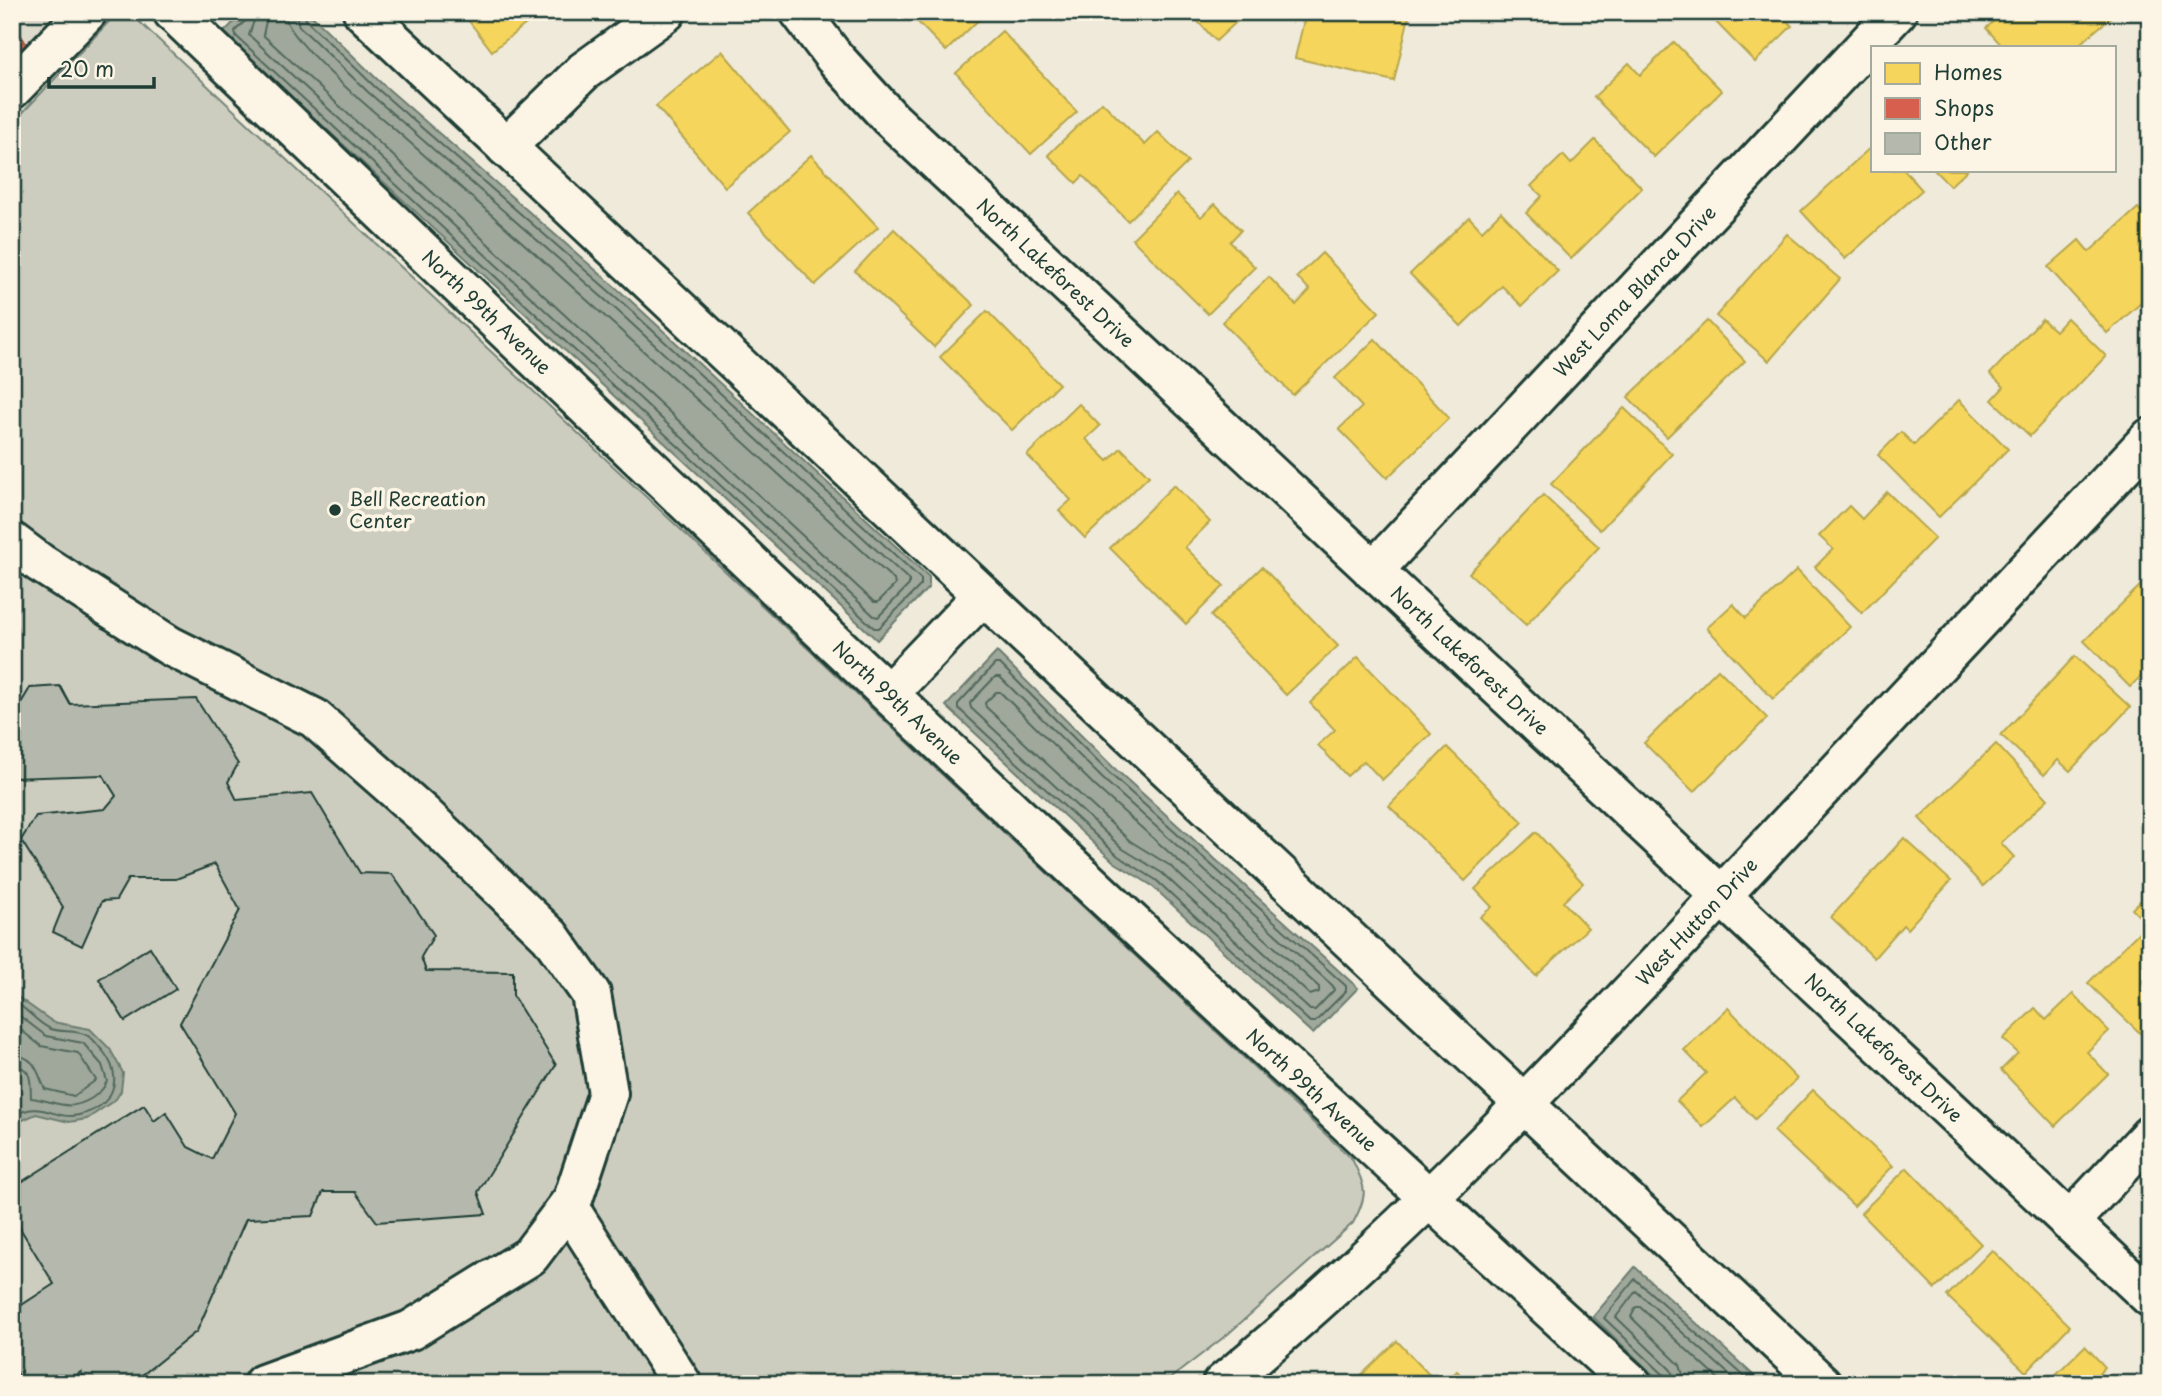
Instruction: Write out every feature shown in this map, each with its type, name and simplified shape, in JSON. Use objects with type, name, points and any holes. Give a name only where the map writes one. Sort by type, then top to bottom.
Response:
[{"type":"street","points":[[12,89],[87,12]]},
{"type":"street","points":[[363,12],[1822,1384]]},
{"type":"street","points":[[506,147],[584,71],[666,12]]},
{"type":"street","name":"North Lakeforest Drive","points":[[800,12],[834,57],[890,118],[2150,1297]]},
{"type":"street","name":"West Loma Blanca Drive","points":[[1373,570],[1897,12]]},
{"type":"street","name":"North 99th Avenue","points":[[174,13],[889,693],[1632,1384]]},
{"type":"street","name":"West Hutton Drive","points":[[1224,1383],[1340,1283],[1431,1199],[1721,896],[2150,438]]},
{"type":"street","points":[[12,541],[40,563],[170,646],[314,718],[424,814],[550,936],[591,994],[608,1093],[573,1199],[530,1256],[411,1330],[263,1384]]},
{"type":"street","points":[[889,693],[982,596]]},
{"type":"street","points":[[2069,1222],[2150,1135]]},
{"type":"street","points":[[568,1206],[682,1384]]},
{"type":"shaded area","points":[[12,12],[118,12],[12,124]]},
{"type":"shaded area","name":"Bell Recreation Center","points":[[118,12],[129,12],[1352,1159],[1364,1191],[1362,1205],[1353,1223],[1228,1334],[1163,1384],[12,1384],[12,124]]},
{"type":"water","points":[[244,12],[308,12],[379,81],[630,300],[929,577],[929,587],[877,640],[223,33]]},
{"type":"water","points":[[997,652],[1113,767],[1358,988],[1313,1034],[1151,885],[1114,862],[946,706]]},
{"type":"water","points":[[12,993],[53,1022],[90,1029],[110,1049],[123,1073],[121,1091],[116,1099],[87,1119],[69,1122],[36,1114],[12,1125],[12,1090],[17,1085],[12,1077]]},
{"type":"water","points":[[1635,1267],[1763,1384],[1663,1384],[1593,1317]]},
{"type":"building: Homes","points":[[462,12],[541,12],[492,51]]},
{"type":"building: Homes","points":[[908,12],[987,12],[946,51]]},
{"type":"building: Homes","points":[[1189,12],[1247,12],[1216,41]]},
{"type":"building: Homes","points":[[1306,12],[1410,12],[1394,81],[1295,58]]},
{"type":"building: Homes","points":[[1706,12],[1779,12],[1792,26],[1755,62]]},
{"type":"building: Homes","points":[[2004,12],[2115,14],[2077,46],[2002,46],[1986,28]]},
{"type":"building: Homes","points":[[1002,31],[1077,112],[1031,154],[956,73]]},
{"type":"building: Homes","points":[[1674,42],[1722,91],[1654,157],[1594,97],[1629,63],[1640,75]]},
{"type":"building: Homes","points":[[722,51],[790,132],[725,187],[656,106]]},
{"type":"building: Homes","points":[[1102,102],[1145,145],[1158,132],[1188,162],[1128,221],[1083,176],[1076,183],[1048,155]]},
{"type":"building: Homes","points":[[1595,140],[1642,188],[1571,259],[1526,213],[1542,196],[1531,186],[1563,155],[1571,164]]},
{"type":"building: Homes","points":[[1871,147],[1871,172],[1906,172],[1922,190],[1845,259],[1801,211]]},
{"type":"building: Homes","points":[[811,155],[878,227],[815,285],[748,213]]},
{"type":"building: Homes","points":[[1936,172],[1965,172],[1950,186]]},
{"type":"building: Homes","points":[[1177,194],[1201,217],[1215,204],[1241,230],[1230,242],[1255,267],[1208,314],[1132,239]]},
{"type":"building: Homes","points":[[2138,208],[2150,221],[2150,295],[2107,333],[2048,267],[2079,240],[2089,252]]},
{"type":"building: Homes","points":[[1501,212],[1558,271],[1522,306],[1502,286],[1461,326],[1410,274],[1469,217],[1482,231]]},
{"type":"building: Homes","points":[[894,229],[974,305],[934,347],[855,271]]},
{"type":"building: Homes","points":[[1787,234],[1840,279],[1769,361],[1716,316]]},
{"type":"building: Homes","points":[[1322,253],[1379,312],[1293,395],[1222,322],[1269,277],[1296,305],[1310,290],[1297,277]]},
{"type":"building: Homes","points":[[987,311],[1059,384],[1012,430],[940,357]]},
{"type":"building: Homes","points":[[2067,318],[2106,356],[2030,436],[1992,400],[2004,387],[1990,374],[2042,319],[2055,331]]},
{"type":"building: Homes","points":[[1707,321],[1745,361],[1667,437],[1628,397]]},
{"type":"building: Homes","points":[[1375,339],[1449,418],[1387,478],[1339,429],[1362,407],[1335,378]]},
{"type":"building: Homes","points":[[1959,400],[2008,449],[1939,517],[1878,455],[1901,432],[1914,445]]},
{"type":"building: Homes","points":[[1079,404],[1100,426],[1086,439],[1108,461],[1121,448],[1149,476],[1085,538],[1059,511],[1071,500],[1027,455]]},
{"type":"building: Homes","points":[[1624,408],[1672,454],[1600,530],[1551,484]]},
{"type":"building: Homes","points":[[1174,485],[1210,522],[1185,547],[1224,586],[1186,624],[1110,548]]},
{"type":"building: Homes","points":[[1887,492],[1935,538],[1862,613],[1815,567],[1833,549],[1819,536],[1849,506],[1862,519]]},
{"type":"building: Homes","points":[[1543,495],[1599,547],[1526,625],[1469,573]]},
{"type":"building: Homes","points":[[1262,567],[1338,646],[1286,695],[1211,616]]},
{"type":"building: Homes","points":[[1797,570],[1850,627],[1773,699],[1707,628],[1733,604],[1746,618]]},
{"type":"building: Homes","points":[[2150,576],[2150,667],[2130,687],[2084,641]]},
{"type":"building: Homes","points":[[2075,656],[2130,707],[2070,771],[2058,760],[2044,775],[2001,735]]},
{"type":"building: Homes","points":[[1358,657],[1431,734],[1382,780],[1364,761],[1347,776],[1318,745],[1335,730],[1310,703]]},
{"type":"building: Homes","points":[[1718,669],[1767,718],[1694,792],[1644,743]]},
{"type":"building: Homes","points":[[1996,744],[2048,799],[2001,843],[2014,857],[1983,886],[1919,818]]},
{"type":"building: Homes","points":[[1447,747],[1523,822],[1465,881],[1389,806]]},
{"type":"building: Homes","points":[[1536,832],[1583,883],[1563,902],[1588,928],[1536,976],[1480,917],[1492,907],[1475,889]]},
{"type":"building: Homes","points":[[1904,838],[1951,881],[1907,929],[1903,925],[1874,958],[1831,917]]},
{"type":"building: Homes","points":[[2150,891],[2150,1032],[2144,1037],[2088,983],[2147,924],[2132,909]]},
{"type":"building: Homes","points":[[2073,994],[2109,1031],[2087,1052],[2108,1074],[2055,1126],[2001,1070],[2018,1053],[2003,1039],[2035,1008],[2046,1020]]},
{"type":"building: Homes","points":[[1728,1008],[1797,1079],[1755,1119],[1735,1098],[1703,1127],[1677,1101],[1706,1073],[1684,1050]]},
{"type":"building: Homes","points":[[1813,1090],[1893,1166],[1854,1206],[1774,1131]]},
{"type":"building: Homes","points":[[1907,1168],[1981,1244],[1935,1289],[1861,1213]]},
{"type":"building: Homes","points":[[1992,1250],[2070,1326],[2026,1372],[1947,1296]]},
{"type":"building: Homes","points":[[1397,1341],[1438,1384],[1352,1384]]},
{"type":"building: Homes","points":[[2085,1346],[2105,1367],[2092,1381],[2095,1384],[2046,1384]]},
{"type":"building: Homes","points":[[1457,1371],[1470,1384],[1444,1384]]},
{"type":"building: Shops","points":[[12,21],[30,50],[12,61]]},
{"type":"building: Other","points":[[60,686],[70,704],[196,699],[238,764],[228,782],[237,800],[312,793],[360,873],[392,874],[434,935],[421,957],[426,971],[513,972],[513,996],[556,1065],[478,1192],[486,1214],[377,1222],[355,1192],[323,1192],[313,1216],[246,1219],[197,1331],[131,1384],[88,1384],[81,1372],[63,1384],[22,1384],[12,1367],[12,1308],[20,1306],[54,1284],[12,1215],[12,1188],[144,1105],[154,1121],[166,1112],[188,1147],[212,1159],[235,1113],[180,1023],[240,910],[215,864],[176,879],[128,879],[116,900],[102,901],[82,946],[53,932],[63,907],[21,840],[36,816],[105,809],[116,796],[103,775],[12,778],[12,718],[30,688]]},
{"type":"building: Other","points":[[150,947],[176,989],[125,1021],[99,979]]},
{"type":"place","name":"Bell Recreation Center","points":[[335,510]]}]
